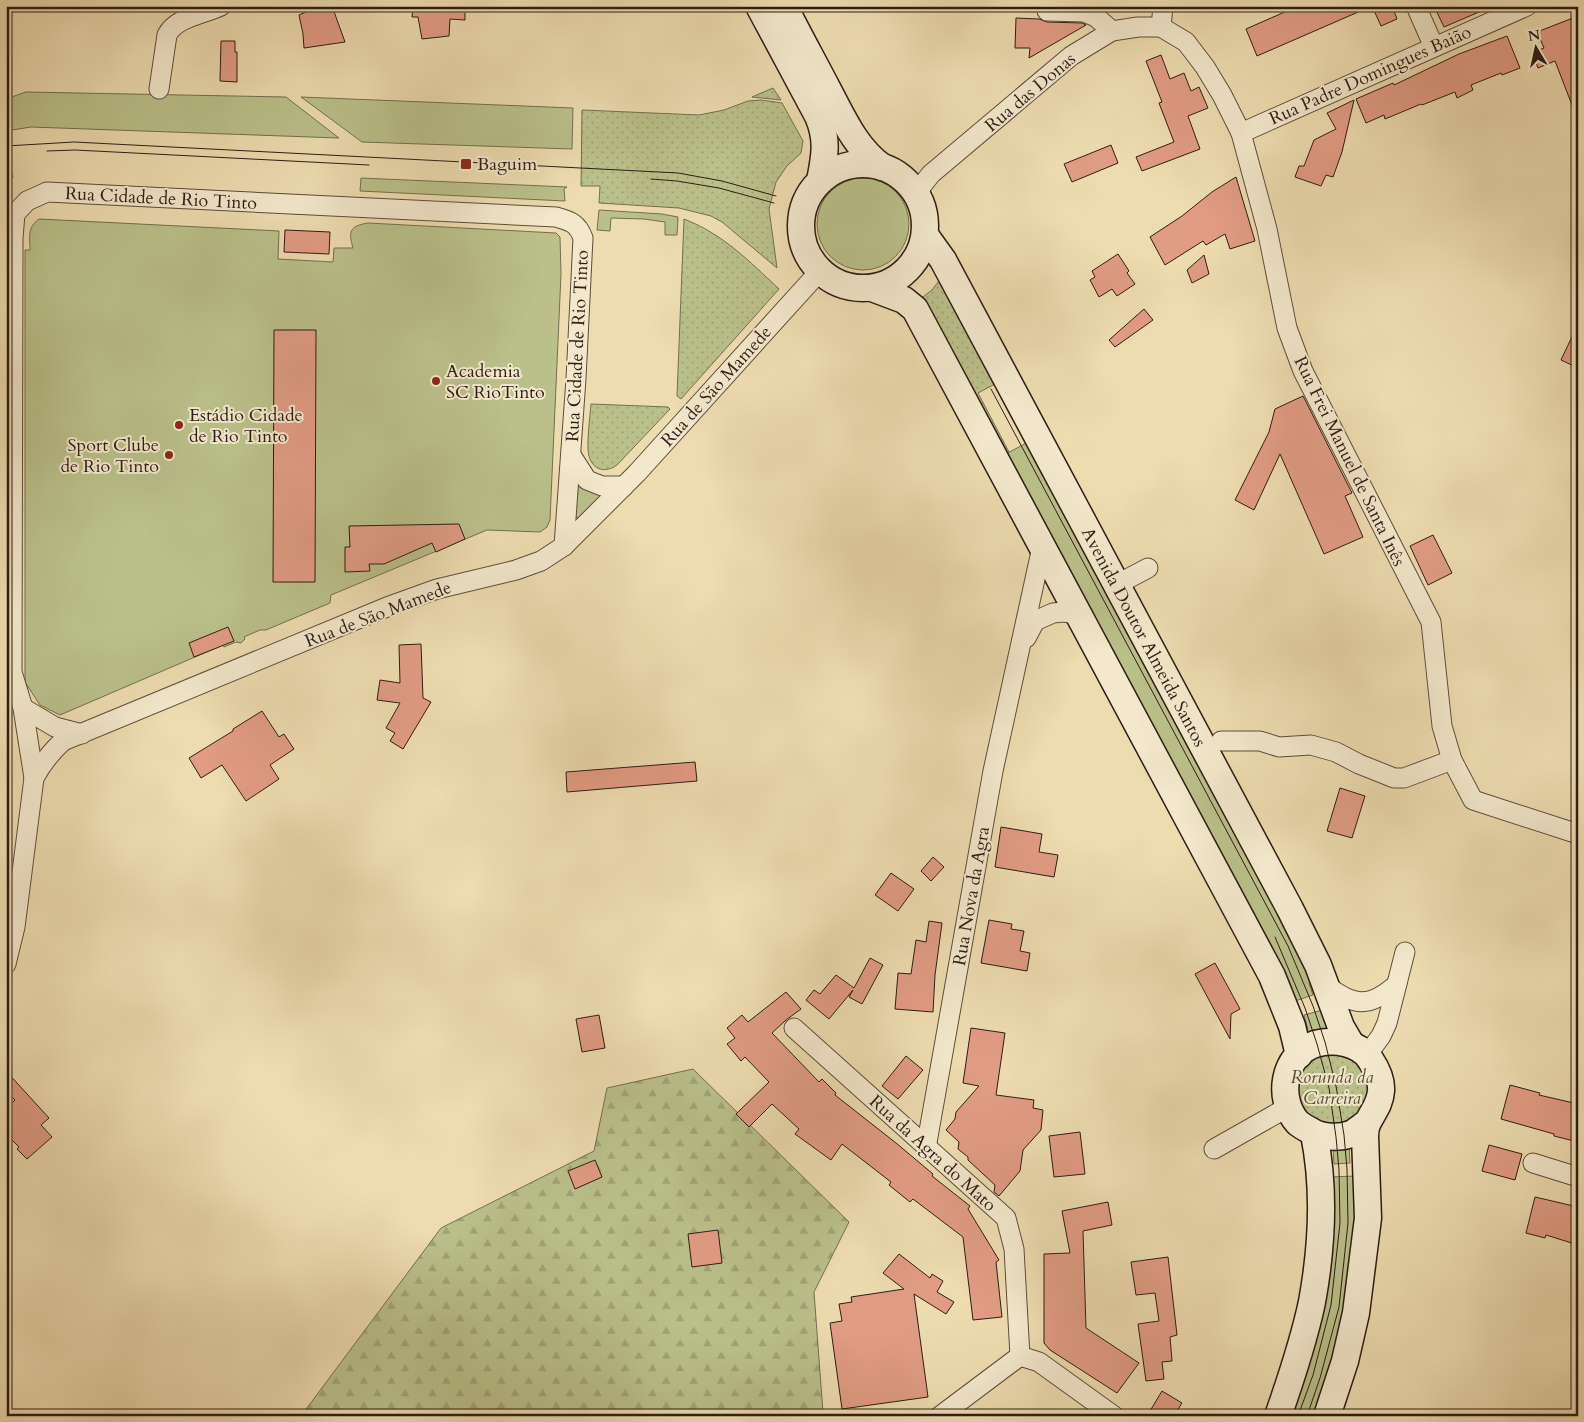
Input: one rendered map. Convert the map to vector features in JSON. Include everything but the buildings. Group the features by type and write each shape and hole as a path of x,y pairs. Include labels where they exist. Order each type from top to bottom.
{"main road":[{"path":"759,6 823,128 826,141 820,181"},
{"path":"784,6 858,145 882,167"},
{"path":"854,164 874,164 882,167 901,177 916,193 924,213 925,235 919,254 907,270 891,282 872,288 853,288 835,282 820,272 807,255 801,236 801,216 807,197 820,181 836,170 854,164"},
{"name":"Avenida Doutor Almeida Santos","path":"925,235 943,260 1290,909 1318,965 1341,1027 1359,1050"},
{"path":"872,288 904,300 915,309 1272,976 1292,1026 1298,1055"},
{"path":"1333,1041 1359,1050 1378,1071 1381,1089 1378,1108 1367,1123 1351,1134 1336,1137 1314,1134 1299,1123 1288,1107 1284,1089 1288,1070 1298,1055 1314,1044 1333,1041"},
{"path":"1327,1416 1345,1361 1356,1313 1368,1218 1364,1136 1367,1123"},
{"path":"1278,1416 1296,1363 1312,1302 1321,1217 1319,1157 1314,1134"}],"street":[{"path":"158,89 167,35 171,28 186,19 221,6"},
{"path":"1161,27 1163,6"},
{"path":"1416,6 1434,47"},
{"name":"Rua Padre Domingues Baião","path":"1240,132 1527,6"},
{"path":"1047,11 1084,12 1096,17 1112,31"},
{"name":"Rua das Donas","path":"916,193 931,174 1071,56 1112,31 1138,27 1161,27"},
{"name":"Rua Frei Manuel de Santa Inês","path":"1161,27 1186,42 1205,67 1222,95 1240,132 1267,229 1287,328 1303,371 1431,622 1442,726 1452,760 1473,800 1578,834"},
{"name":"Rua Cidade de Rio Tinto","path":"34,778 23,708 12,672 13,238 15,214 27,201 47,192 556,217 570,221 580,229 583,238 564,546"},
{"name":"Rua de São Mamede","path":"6,964 15,927 34,778 44,761 63,741 387,607 437,589 516,570 541,560 564,546 624,486 820,272"},
{"name":"Rua Cidade de Rio Tinto","path":"571,456 587,480 602,486 624,486"},
{"name":"Rua Nova da Agra","path":"926,1148 993,772 1042,548"},
{"path":"1116,585 1148,568"},
{"name":"Rua Nova da Agra","path":"1022,646 1035,622 1052,613 1063,612 1080,615"},
{"path":"23,708 55,727 82,734"},
{"path":"1221,741 1260,741 1279,747 1311,745 1336,752 1359,764 1394,778 1404,778 1452,760"},
{"path":"1359,1050 1382,1036 1405,952"},
{"path":"1326,985 1348,1000 1363,1002 1375,1000 1397,984"},
{"name":"Rua da Agra do Mato","path":"794,1028 1006,1218 1014,1249 1020,1356"},
{"path":"1214,1149 1288,1107"},
{"path":"1533,1163 1578,1177"},
{"path":"940,1416 1020,1356 1039,1362 1114,1416"}],"green space":[{"path":"773,88 781,100 752,97"},
{"path":"26,92 286,97 339,138 31,127 6,131 6,99"},
{"path":"301,97 573,108 572,149 362,142"},
{"path":"761,100 782,103 803,141 801,153 787,166 776,182 769,209 777,268 722,222 711,216 679,208 599,203 600,186 581,186 582,110 699,115 724,110 748,101"},
{"path":"9,160 13,177 6,186 6,161"},
{"path":"361,178 567,187 564,189 565,201 360,191"},
{"path":"863,178 881,182 895,192 905,206 909,224 905,242 895,256 881,266 863,270 845,266 831,256 821,242 817,224 821,206 831,192 845,182"},
{"path":"599,210 662,214 678,217 677,235 665,235 665,222 644,219 611,218 610,231 597,230"},
{"name":"Estádio Cidade de Rio Tinto","path":"39,219 279,231 278,259 333,262 334,248 353,248 352,230 357,226 368,223 556,233 560,237 561,274 550,520 547,527 540,532 487,530 331,595 330,603 266,630 260,630 244,637 245,639 241,643 236,642 224,647 223,645 60,715 40,705 25,682 25,250 30,250 31,229"},
{"path":"684,219 723,240 779,289 681,399 677,396"},
{"path":"941,278 995,384 978,393 1009,452 1004,455 919,300 932,290"},
{"path":"591,404 668,407 670,409 617,465 604,470 594,465 588,451"},
{"path":"1030,441 1262,879 1312,981 1309,983 1313,995 1292,1002 1004,455"},
{"path":"578,482 603,493 580,518 575,517"},
{"path":"1326,1009 1333,1029 1309,1034 1302,1031 1308,1029 1304,1015"},
{"name":"Rorunda da Carreira","path":"1343,1052 1363,1066 1369,1086 1368,1099 1354,1117 1332,1124 1320,1123 1310,1118 1302,1110 1296,1076 1309,1057"},
{"path":"693,1069 849,1222 814,1292 823,1413 805,1416 301,1416 441,1228 594,1151 607,1088"},
{"path":"1349,1145 1350,1163 1334,1164 1333,1147"},
{"path":"1357,1176 1353,1285 1318,1416 1286,1416 1329,1177"}],"tram line":[{"path":"6,146 74,142 678,173 722,181 776,196"},
{"path":"47,151 75,150 369,165"},
{"path":"651,179 719,188 774,203"},
{"path":"991,389 1288,946 1313,1006 1325,1042 1336,1086 1344,1135 1348,1223 1339,1307 1320,1378 1307,1416"},
{"path":"1275,937 1305,1008 1317,1044 1329,1088 1339,1170 1340,1223 1331,1305 1313,1375 1298,1416"}],"place":[{"name":"Baguim","path":"466,164"},
{"name":"Academia SC RioTinto","path":"436,381"},
{"name":"Estádio Cidade de Rio Tinto","path":"179,425"},
{"name":"Sport Clube de Rio Tinto","path":"169,455"}]}
